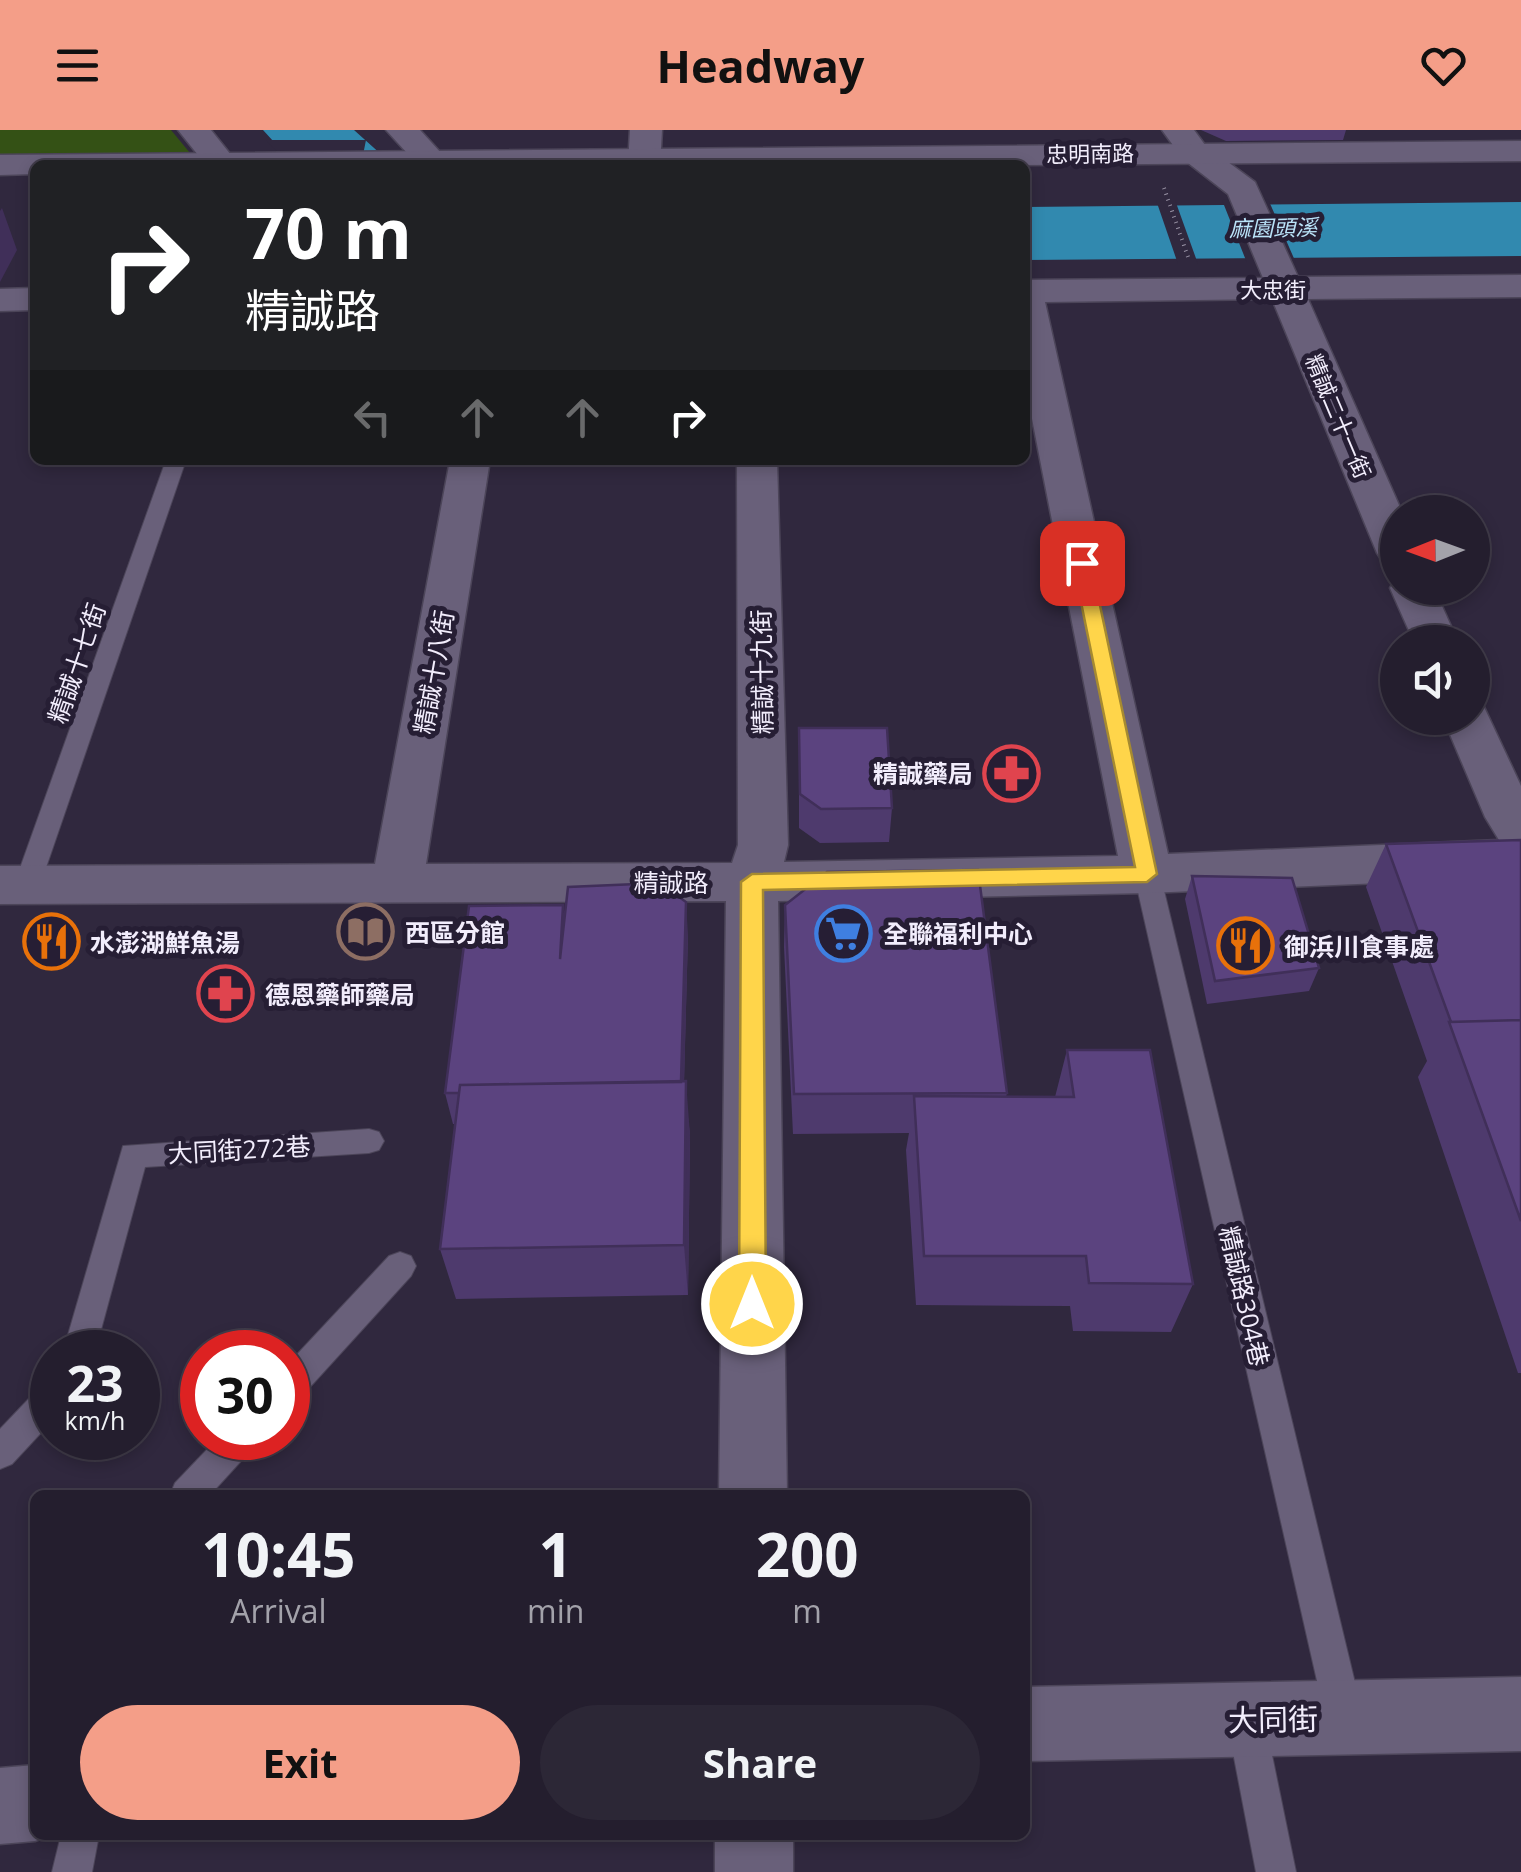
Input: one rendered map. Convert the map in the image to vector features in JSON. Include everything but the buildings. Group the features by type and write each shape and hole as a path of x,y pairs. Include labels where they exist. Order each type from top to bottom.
{"street":[{"path":"194,130 218,160"},
{"path":"1186,141 1234,182"},
{"name":"忠明南路","path":"343,160 420,155 1186,141 1521,150"},
{"name":"忠明南路","path":"0,165 30,165"},
{"name":"忠明南路","path":"1030,178 1234,182 1521,174"},
{"name":"精誠二十一街","path":"1234,182 1284,283 1380,510"},
{"path":"0,186 30,186"},
{"name":"大忠街","path":"1030,291 1284,283 1521,286"},
{"path":"0,300 30,299"},
{"path":"1030,315 1147,874"},
{"name":"精誠十八街","path":"397,884 469,465"},
{"name":"精誠十九街","path":"753,1490 752,882 763,844 758,465"},
{"path":"1474,735 1510,817 1521,832"},
{"name":"精誠路","path":"13,885 752,882 1147,874 1521,858"},
{"name":"大同街","path":"1030,1724 1521,1714"},
{"path":"0,1806 30,1803"},
{"path":"754,1840 754,1872"}],"lane":[{"name":"精誠十七街","path":"13,885 174,465"},
{"name":"精誠路304巷","path":"1147,874 1344,1717"},
{"name":"大同街272巷","path":"85,1330 133,1155 369,1141"},
{"path":"310,1363 400,1266"},
{"path":"0,1453 30,1421"},
{"path":"192,1490 220,1460"},
{"path":"1245,1719 1276,1872"},
{"path":"72,1872 79,1840"}],"path":[{"path":"1166,192 1192,270"}],"green space":[{"path":"0,130 171,130 190,153 0,154"}],"water":[{"path":"263,130 354,130 387,160 290,160"},
{"name":"麻園頭溪","path":"1521,202 1521,256 1030,260 1030,207"}],"pier":[{"path":"266,140 366,140 362,160 284,160"},
{"path":"1268,199 1296,263 1247,263 1222,200"},
{"path":"1156,200 1175,200 1198,264 1178,264"}],"place":[{"name":"精誠藥局","path":"1012,773"},
{"name":"西區分館","path":"366,932"},
{"name":"全聯福利中心","path":"844,933"},
{"name":"水澎湖鮮魚湯","path":"51,942"},
{"name":"御浜川食事處","path":"1245,946"},
{"name":"德恩藥師藥局","path":"226,994"}],"route":[{"path":"752,1304 752,882 1147,874 1082,563"}]}
